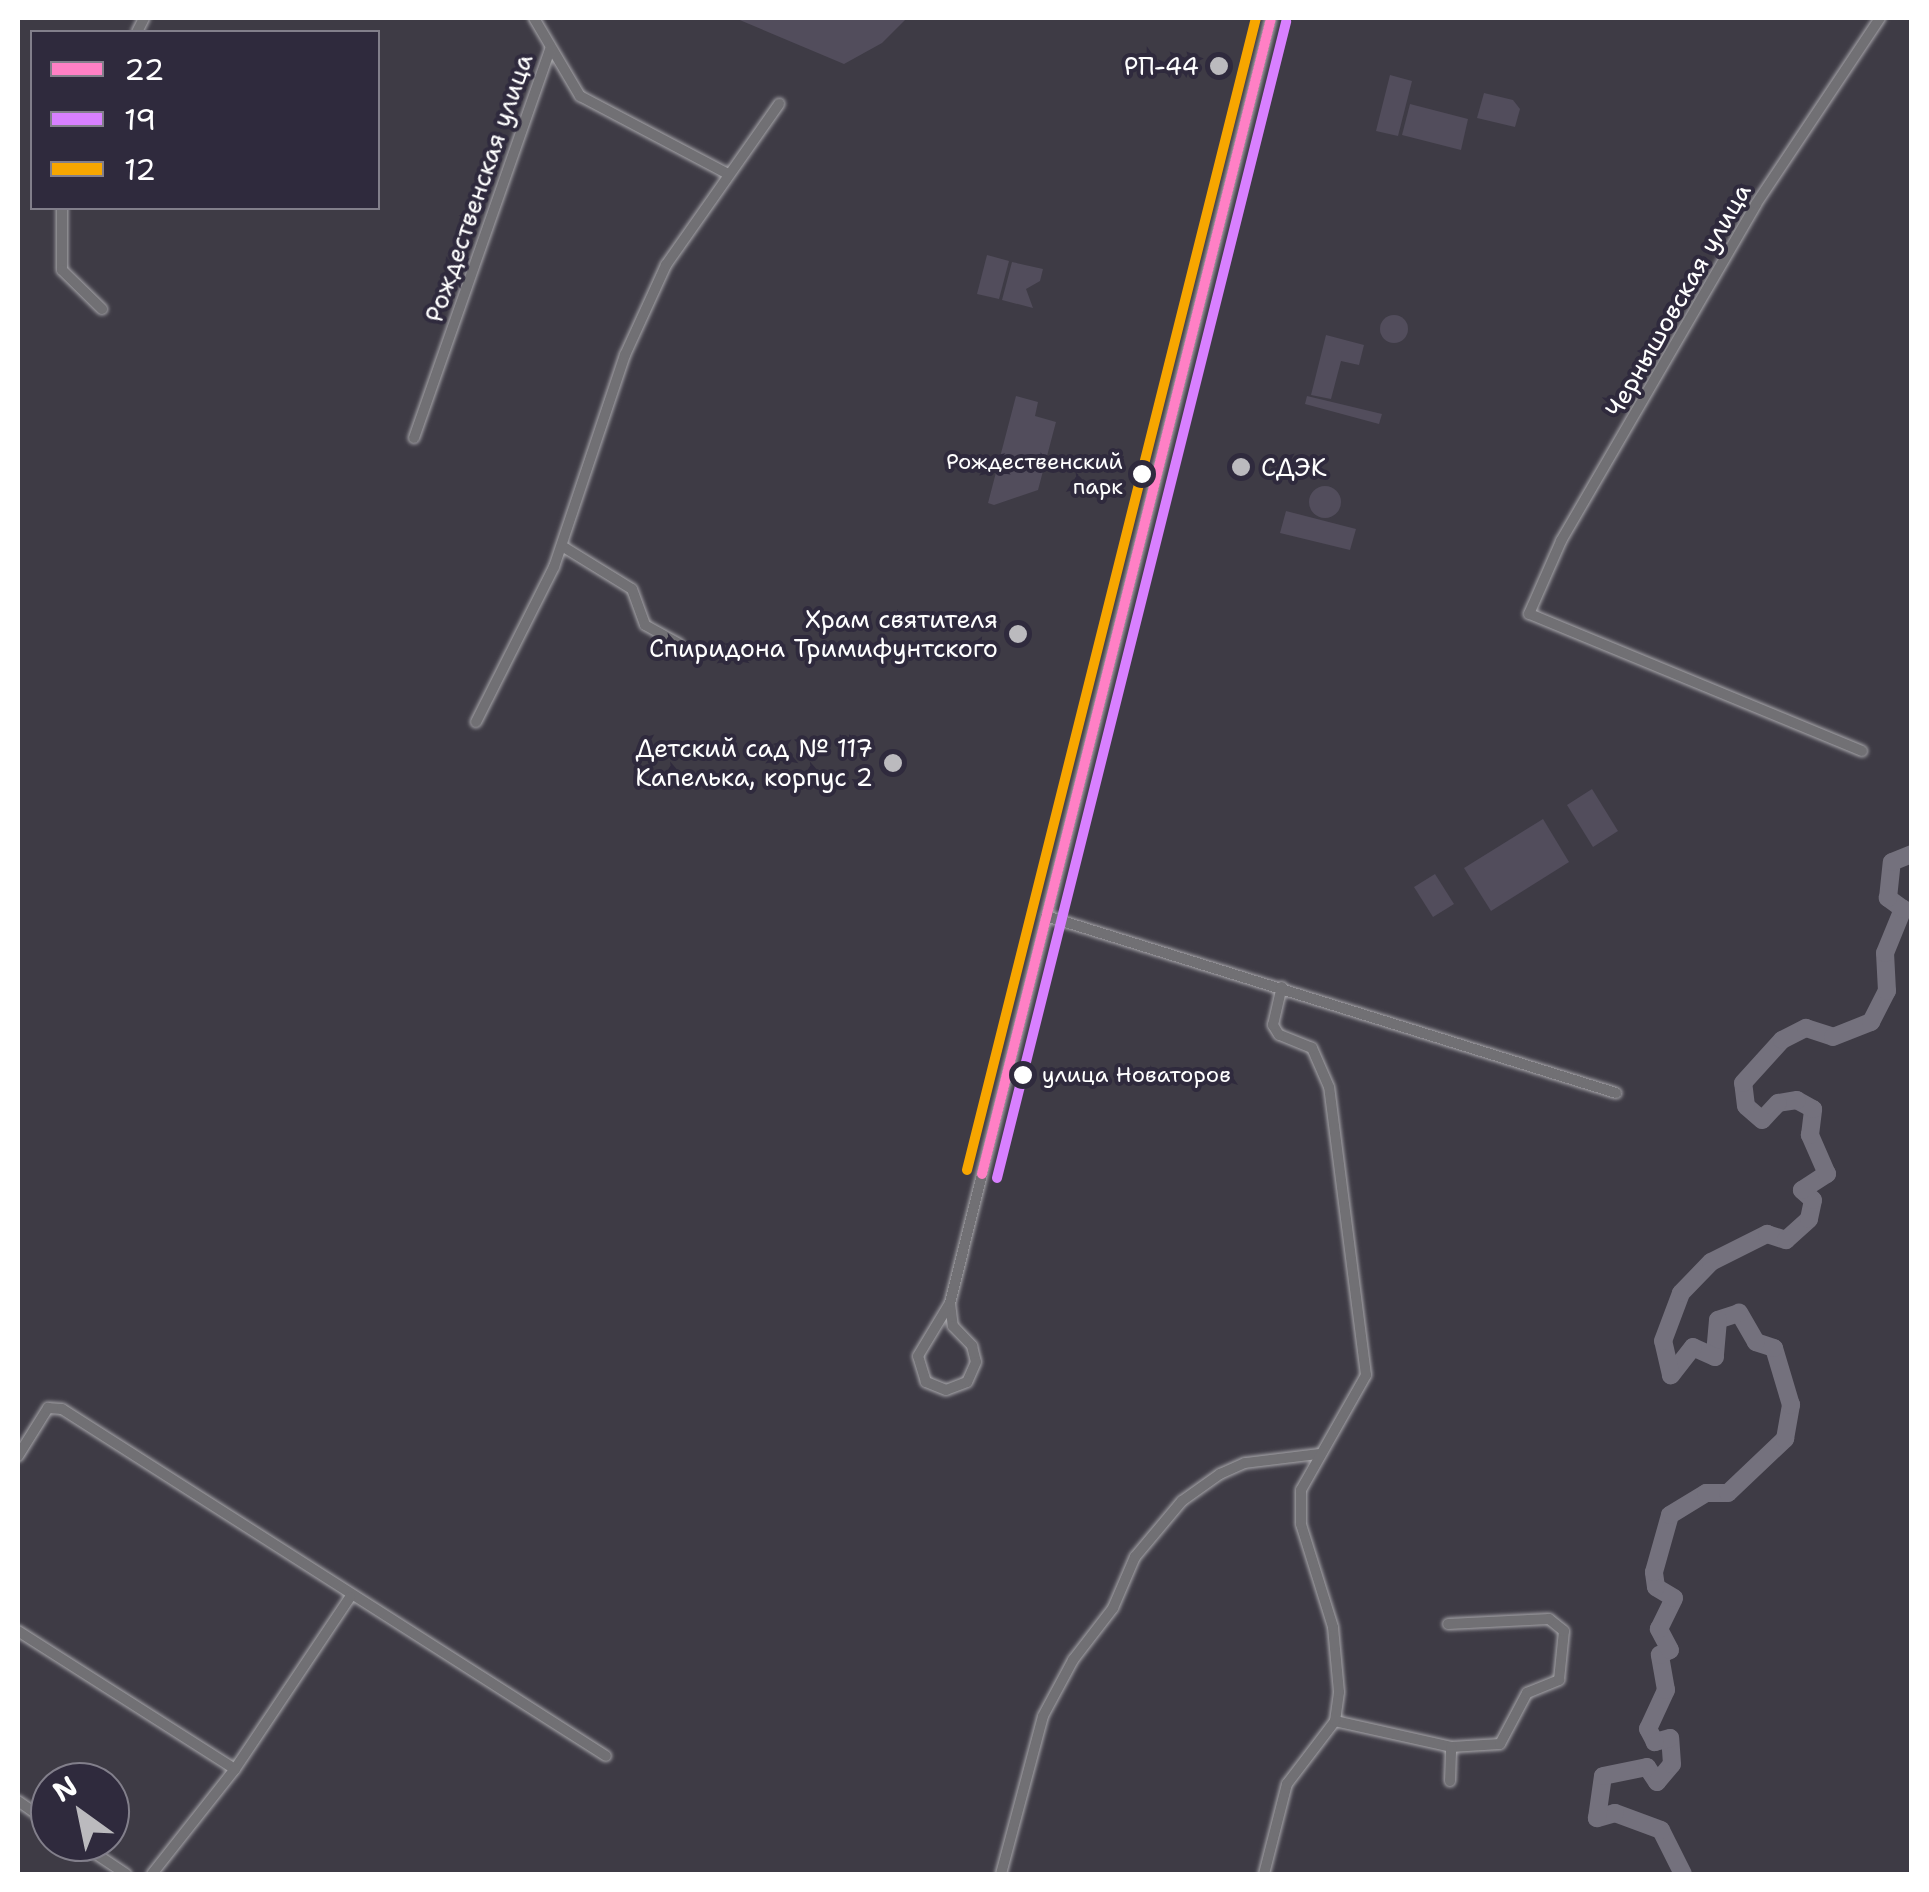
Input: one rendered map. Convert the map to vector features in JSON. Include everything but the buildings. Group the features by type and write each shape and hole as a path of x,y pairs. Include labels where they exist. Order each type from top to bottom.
{"street":[{"path":"534,18 550,49"},
{"path":"950,1303 953,1326 972,1346 976,1362 966,1382 946,1390 926,1382 917,1362 950,1303 1271,18"},
{"name":"Чернышовская улица","path":"1862,751 1529,614 1561,541 1637,406 1756,204 1880,18"},
{"name":"Рождественская улица","path":"550,49 580,96 726,174"},
{"name":"Рождественская улица","path":"414,438 550,49"},
{"path":"476,722 562,546 625,355 674,251 779,104"},
{"path":"62,210 62,270 102,309"},
{"path":"562,546 637,594 645,625 679,644"},
{"path":"1046,916 1616,1093"},
{"path":"1264,1874 1287,1784 1335,1721 1333,1627 1301,1524 1301,1490 1318,1454 1362,1390 1366,1359 1329,1087 1312,1048 1279,1035 1274,1026 1282,987"},
{"path":"18,1456 48,1408 62,1410 350,1597 606,1756"},
{"path":"1002,1874 1043,1716 1073,1660 1113,1608 1135,1557 1182,1501 1220,1474 1245,1463 1318,1454"},
{"path":"152,1874 234,1770 350,1597"},
{"path":"1335,1721 1451,1747 1500,1744 1527,1693 1559,1680 1564,1631 1549,1618 1448,1624"},
{"path":"18,1631 234,1770"},
{"path":"1450,1781 1451,1747"},
{"path":"112,1870 126,1874"}],"shaded area":[{"path":"735,18 907,18 882,43 844,64"},
{"path":"1390,75 1412,81 1398,136 1376,131"},
{"path":"1484,93 1513,100 1520,109 1515,127 1477,118"},
{"path":"1410,104 1468,119 1461,150 1402,135"},
{"path":"987,255 1009,261 999,299 977,294"},
{"path":"1012,262 1043,269 1040,281 1026,289 1033,308 1002,300"},
{"path":"1394,315 1404,319 1408,329 1404,339 1394,343 1384,339 1380,329 1384,319"},
{"path":"1326,335 1364,345 1359,365 1341,361 1331,399 1311,395"},
{"path":"1016,396 1038,402 1035,416 1056,422 1038,490 994,505 988,503"},
{"path":"1307,396 1382,414 1379,424 1305,404"},
{"path":"1325,486 1336,491 1341,502 1336,513 1325,518 1314,513 1309,502 1314,491"},
{"path":"1286,511 1356,529 1350,550 1280,533"},
{"path":"1592,789 1618,831 1593,847 1567,805"},
{"path":"1543,819 1569,862 1491,911 1464,868"},
{"path":"1435,874 1454,904 1433,917 1414,887"}],"waterway":[{"path":"1683,1874 1661,1830 1615,1813 1597,1818 1603,1776 1647,1767 1657,1782 1672,1764 1670,1738 1655,1742 1648,1729 1666,1690 1660,1655 1670,1650 1659,1629 1674,1598 1656,1587 1654,1572 1670,1515 1706,1493 1728,1493 1785,1439 1791,1405 1774,1348 1756,1342 1739,1313 1718,1320 1715,1357 1693,1347 1671,1375 1663,1341 1681,1293 1711,1262 1767,1234 1786,1240 1809,1219 1813,1200 1802,1190 1827,1174 1810,1135 1813,1109 1797,1100 1778,1103 1762,1120 1746,1106 1743,1083 1782,1040 1806,1028 1833,1037 1871,1022 1887,991 1885,953 1903,909 1888,898 1892,862 1912,854"}],"transit line":[{"name":"12","path":"967,1170 1256,18"},
{"name":"22","path":"982,1174 1271,18"},
{"name":"19","path":"997,1178 1286,22"}],"place":[{"name":"РП-44","path":"1219,66"},
{"name":"СДЭК","path":"1241,467"},
{"name":"Рождественский парк","path":"1142,474"},
{"name":"Храм святителя Спиридона Тримифунтского","path":"1018,634"},
{"name":"Детский сад № 117 Капелька, корпус 2","path":"893,763"},
{"name":"улица Новаторов","path":"1023,1075"}]}
